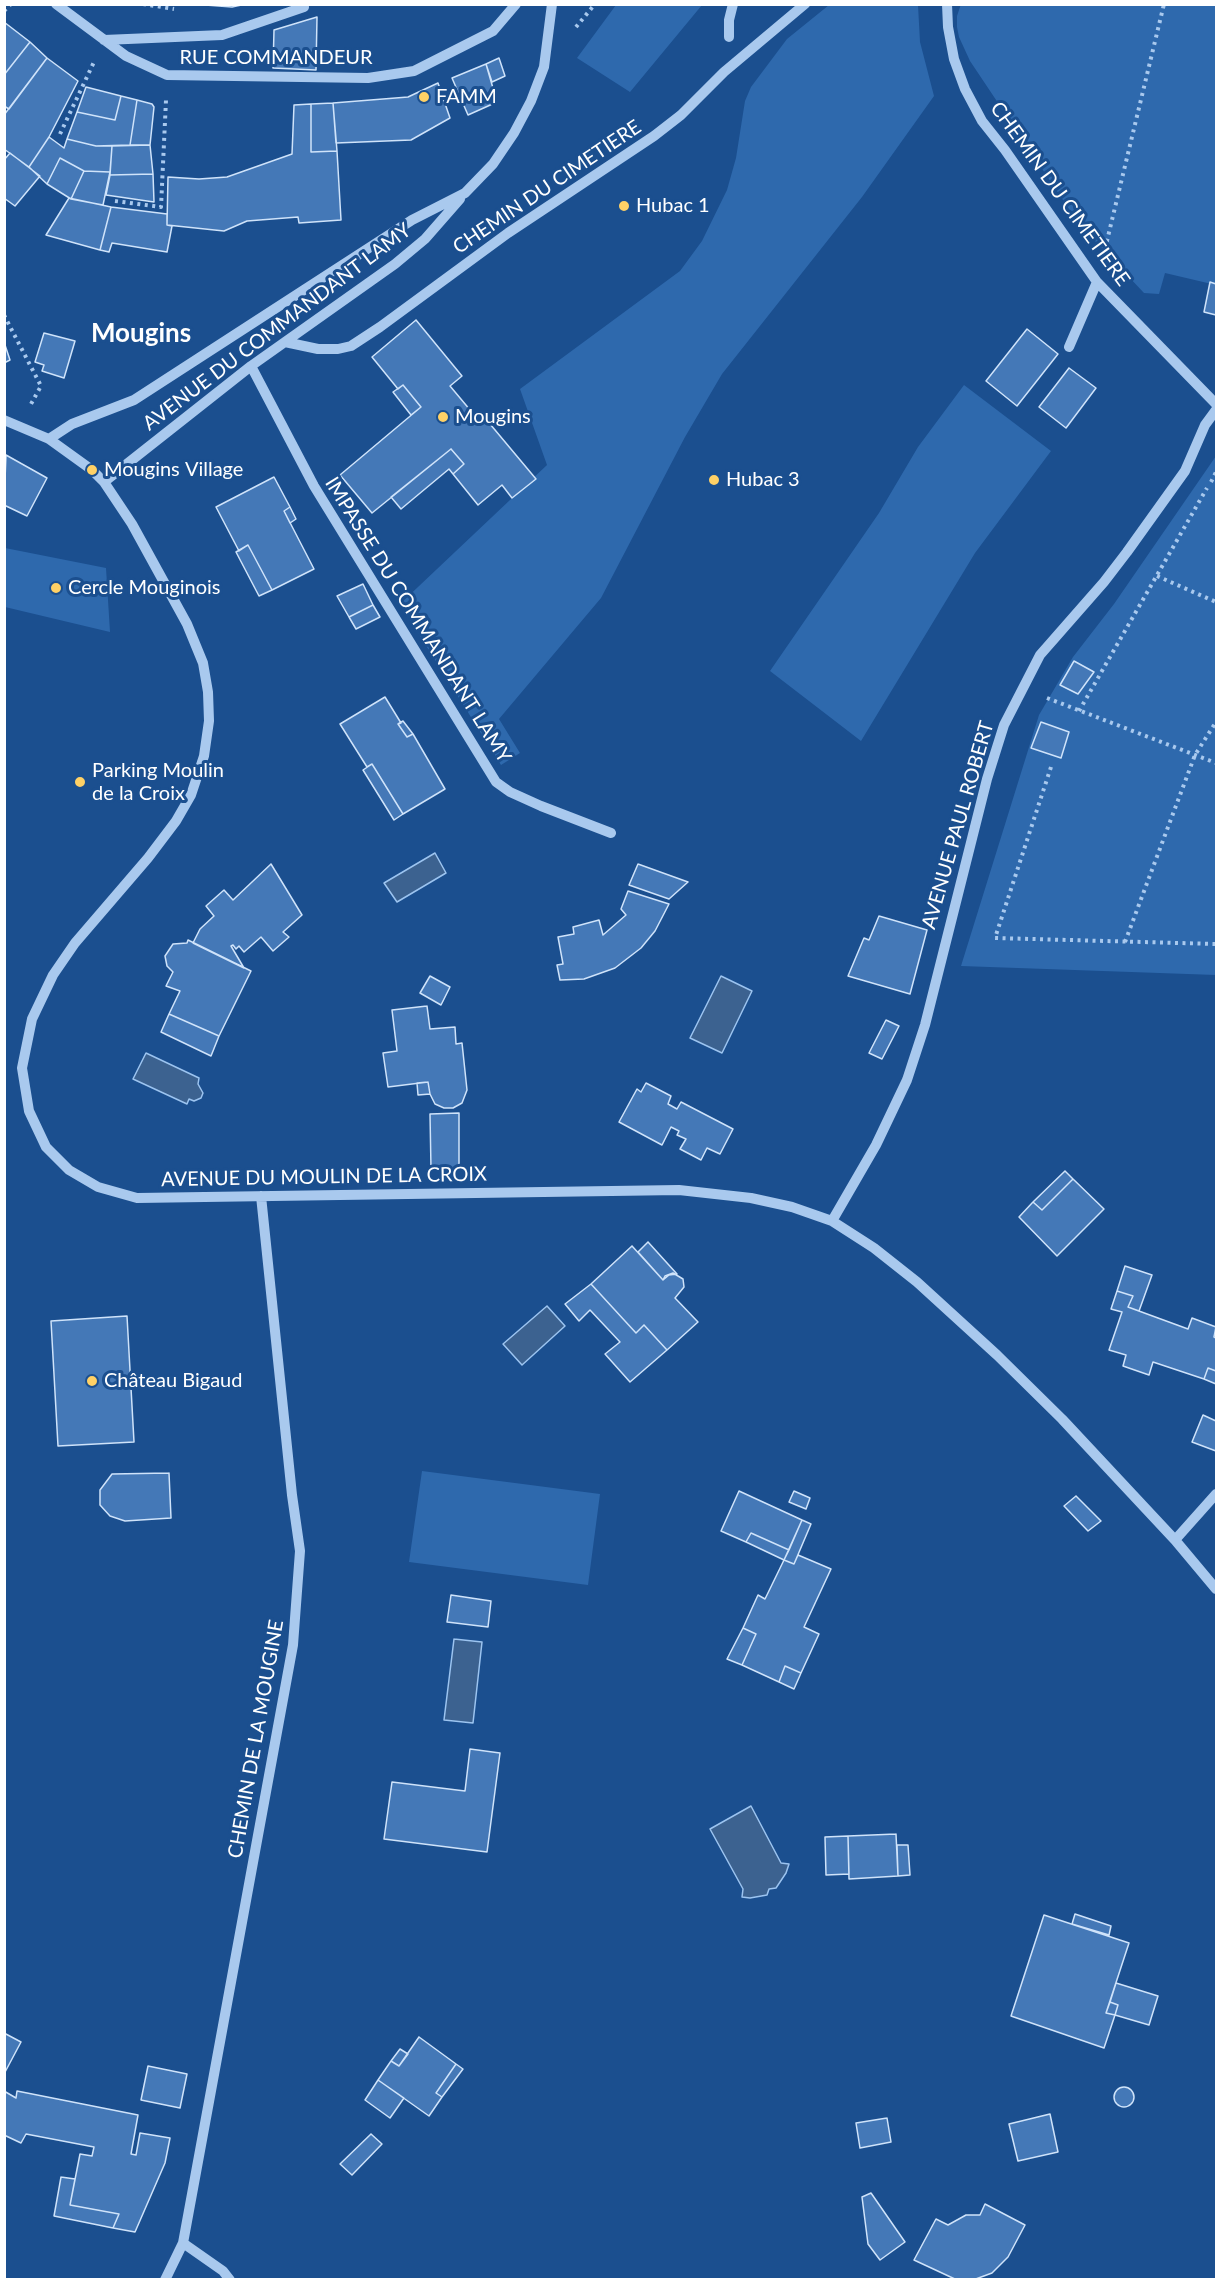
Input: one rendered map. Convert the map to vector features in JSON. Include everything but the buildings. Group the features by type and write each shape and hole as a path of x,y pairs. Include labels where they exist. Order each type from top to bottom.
{"street":[{"name":"RUE COMMANDEUR","path":"56,4 126,56 166,75 368,78 414,71 493,31 516,4"},
{"path":"729,37 729,20 733,4"},
{"name":"CHEMIN DU CIMETIERE","path":"285,342 318,349 338,349 351,346 508,233 654,136 681,115 724,72 805,4"},
{"name":"CHEMIN DU CIMETIERE","path":"947,4 948,27 954,59 965,89 982,121 1005,150 1097,282 1216,404"},
{"name":"AVENUE DU COMMANDANT LAMY","path":"104,482 251,366 395,264 424,239 493,164 514,133 531,101 544,67 552,6"},
{"path":"104,40 222,35 304,7"},
{"path":"49,439 72,423 134,400 412,220 465,193"},
{"path":"1069,347 1097,282"},
{"name":"IMPASSE DU COMMANDANT LAMY","path":"251,366 314,486 496,782 510,792 541,806 610,833"},
{"name":"AVENUE PAUL ROBERT","path":"832,1221 876,1145 907,1080 925,1025 987,779 1004,725 1020,689 1040,656 1104,582 1185,471 1205,425 1216,410"},
{"name":"AVENUE DU MOULIN DE LA CROIX","path":"4,420 49,439 92,470 104,482 132,524 187,624 203,663 208,693 209,721 204,756 191,795 148,858 75,943 53,975 32,1019 22,1068 29,1111 46,1147 69,1170 98,1187 137,1198 680,1190 751,1198 792,1207 832,1221 874,1248 917,1282 996,1355 1062,1419 1175,1540 1216,1589"},
{"name":"CHEMIN DE LA MOUGINE","path":"165,2280 183,2243 293,1645 300,1551 292,1495 261,1196"},
{"path":"1175,1540 1216,1494"},
{"path":"183,2243 223,2271 230,2280"}],"path":[{"path":"4,12 11,4"},
{"path":"1097,282 1164,4"},
{"path":"60,134 104,40"},
{"path":"115,201 161,207 166,75"},
{"path":"4,315 41,386 19,425"},
{"path":"1079,711 1216,472"},
{"path":"1157,576 1216,602"},
{"path":"1020,689 1216,763"},
{"path":"1125,942 1195,755 1216,722"},
{"path":"1052,767 995,938 1216,944"}],"shaded area":[{"path":"961,4 1216,5 1216,285 1165,273 1159,294 1144,293 1079,224 970,61 957,27 957,16"},
{"path":"616,5 702,5 630,92 577,58"},
{"path":"829,5 918,5 920,42 934,96 862,197 722,374 685,437 601,598 499,719 520,753 501,765 400,604 547,465 520,389 680,271 702,241 727,190 736,158 745,101 751,87 787,39"},
{"path":"964,385 1051,451 975,553 861,741 770,671 879,513 918,447"},
{"path":"1216,456 1216,975 961,966 1039,715 1073,657 1114,604"},
{"name":"Cercle Mouginois","path":"5,548 106,568 110,632 5,607"},
{"path":"435,853 446,873 397,902 384,883"},
{"path":"721,976 752,991 722,1053 690,1038"},
{"path":"146,1053 199,1078 198,1084 203,1093 201,1098 194,1101 189,1099 187,1104 133,1079"},
{"path":"547,1306 565,1326 522,1365 503,1344"},
{"path":"422,1471 600,1494 588,1585 409,1562"},
{"path":"454,1639 482,1642 473,1723 444,1720"},
{"path":"751,1806 781,1863 789,1864 776,1888 769,1889 767,1895 750,1898 742,1897 743,1889 710,1829"}],"place":[{"name":"FAMM","path":"424,97"},
{"name":"Hubac 1","path":"624,206"},
{"name":"Mougins","path":"443,417"},
{"name":"Mougins Village","path":"92,470"},
{"name":"Hubac 3","path":"714,480"},
{"name":"Cercle Mouginois","path":"56,588"},
{"name":"Parking Moulin de la Croix","path":"80,782"},
{"name":"Château Bigaud","path":"92,1381"}],"district":[{"name":"Mougins","path":"141,334"}]}
